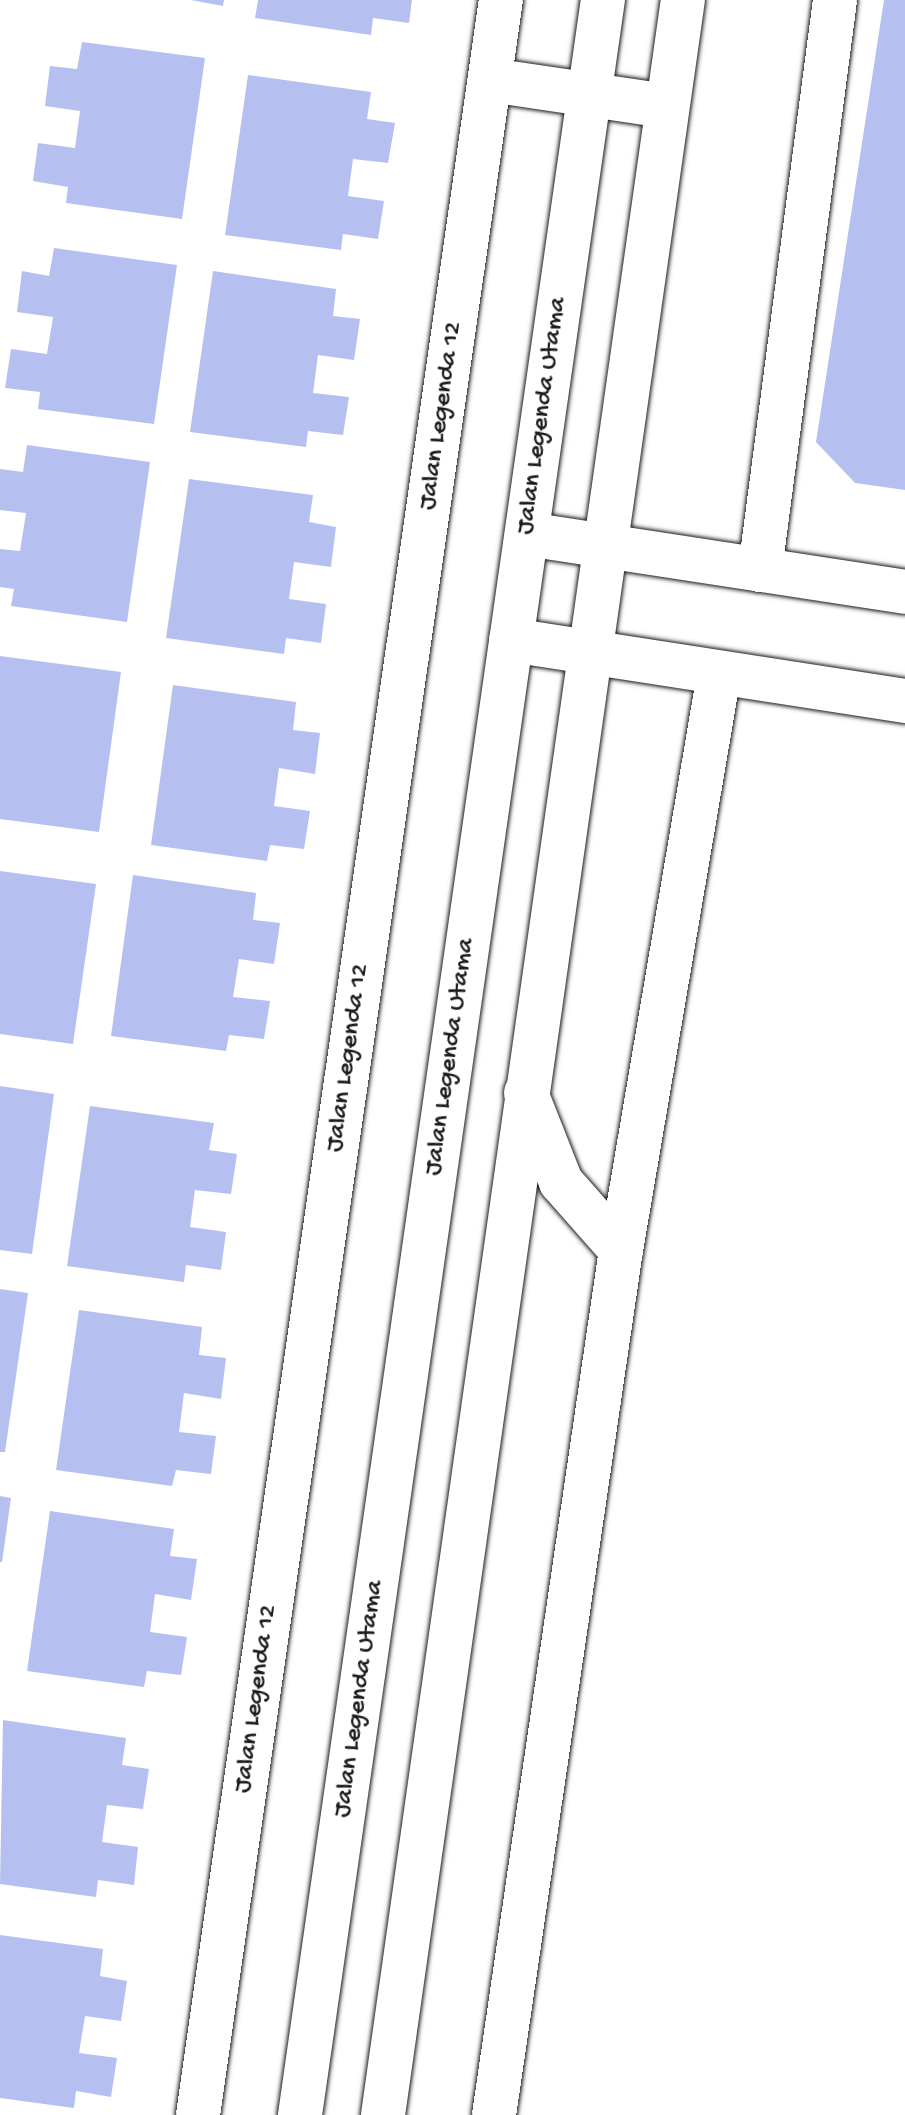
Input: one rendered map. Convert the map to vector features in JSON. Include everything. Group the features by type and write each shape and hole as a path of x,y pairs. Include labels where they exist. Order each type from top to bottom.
{"street":[{"name":"Jalan Legenda 12","path":"198,2115 501,0"},
{"name":"Jalan Legenda Utama","path":"300,2115 603,0"},
{"path":"383,2115 683,0"},
{"path":"760,570 835,0"},
{"path":"490,80 667,106"},
{"path":"527,534 905,592"},
{"path":"511,640 905,701"},
{"path":"494,2115 621,1250 719,674"},
{"path":"526,1093 561,1182 621,1250"}],"building":[{"path":"191,0 224,0 223,6"},
{"path":"258,0 412,0 409,23 373,18 371,35 255,18"},
{"path":"884,0 905,0 905,490 855,483 816,442"},
{"path":"82,42 205,58 182,219 66,203 68,187 33,181 38,143 75,148 80,111 45,106 50,66 77,69"},
{"path":"248,75 371,92 367,119 395,123 388,163 353,159 348,196 384,201 378,239 343,234 341,250 225,235"},
{"path":"54,248 177,265 154,424 38,409 40,392 5,388 11,349 47,354 53,317 17,312 22,271 49,276"},
{"path":"213,271 336,289 333,316 360,319 354,360 318,355 313,393 349,397 343,435 308,431 306,447 190,432"},
{"path":"27,445 150,462 127,622 11,606 14,589 0,587 0,549 20,551 26,513 0,510 0,469 23,472"},
{"path":"189,479 313,495 309,522 336,527 331,567 294,562 289,599 326,604 321,643 286,638 284,654 166,638"},
{"path":"0,656 121,672 99,832 0,819"},
{"path":"173,685 296,702 293,730 320,733 315,774 279,768 274,806 310,811 304,849 270,845 267,861 151,845"},
{"path":"0,871 96,884 73,1044 0,1034"},
{"path":"133,875 256,893 253,920 280,923 274,964 239,959 233,997 270,1001 264,1039 229,1035 226,1051 111,1036"},
{"path":"0,1086 54,1094 32,1254 0,1250"},
{"path":"90,1106 214,1123 209,1150 237,1154 231,1194 195,1190 190,1227 226,1232 221,1270 186,1265 184,1282 67,1266"},
{"path":"0,1289 28,1293 5,1452 0,1452"},
{"path":"79,1310 202,1327 199,1355 226,1358 221,1399 184,1393 179,1432 216,1436 211,1474 176,1470 172,1486 56,1470"},
{"path":"0,1496 11,1498 2,1562 0,1562"},
{"path":"50,1511 174,1529 170,1556 197,1559 191,1600 155,1594 150,1632 187,1637 181,1675 147,1671 144,1687 27,1671"},
{"path":"3,1720 126,1738 122,1765 149,1769 143,1809 107,1805 102,1842 138,1847 134,1885 98,1880 96,1897 0,1884"},
{"path":"0,1935 103,1949 100,1976 127,1981 121,2021 85,2016 79,2053 117,2058 111,2097 76,2091 74,2108 0,2098"}]}
